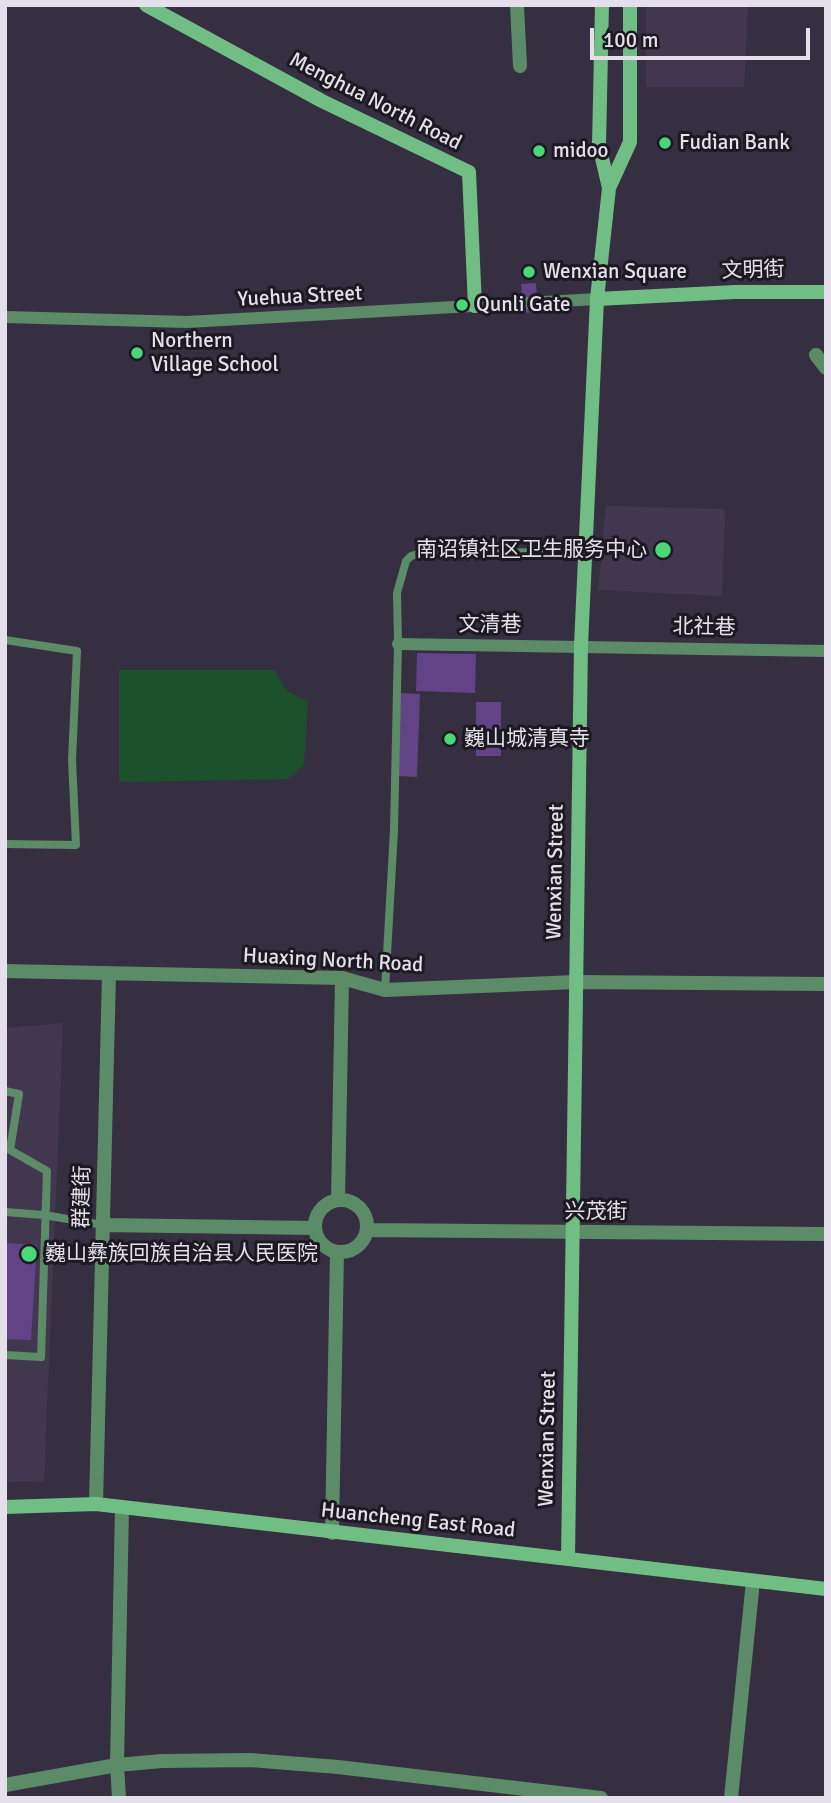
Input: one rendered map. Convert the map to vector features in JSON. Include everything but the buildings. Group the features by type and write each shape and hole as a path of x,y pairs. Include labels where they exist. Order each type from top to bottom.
{"main road":[{"name":"Menghua North Road","path":"146,5 322,101 469,173 475,306"},
{"name":"Wenxian Street","path":"602,5 599,145 609,188"},
{"name":"Wenxian Street","path":"568,1558 581,645 597,299 609,188 630,142 630,5"},
{"name":"文明街","path":"597,299 735,292 826,292"},
{"name":"Huancheng East Road","path":"5,1507 96,1504 826,1589"}],"street":[{"path":"517,5 520,66"},
{"name":"Yuehua Street","path":"5,317 187,322 597,299"},
{"path":"816,355 826,368"},
{"name":"文清巷","path":"398,644 581,645"},
{"name":"北社巷","path":"581,645 826,650"},
{"name":"Huaxing North Road","path":"5,971 342,978 385,990 576,982 826,984"},
{"name":"群建街","path":"96,1504 109,974"},
{"path":"338,1200 342,978"},
{"path":"338,1200 353,1203 360,1208 367,1222 367,1230 359,1244 345,1252 337,1252 324,1246 315,1228 318,1212 330,1202 338,1200"},
{"path":"103,1225 315,1228"},
{"name":"兴茂街","path":"367,1230 826,1234"},
{"path":"332,1532 337,1252"},
{"path":"119,1798 117,1765 122,1507"},
{"path":"731,1798 753,1581"},
{"path":"5,1785 117,1765 206,1759 272,1761 554,1795 601,1798"}],"lane":[{"path":"385,990 394,830 397,593 406,561 411,556 422,553 586,552"},
{"path":"5,640 77,651 72,760 76,845 5,844"},
{"path":"5,1091 19,1094 10,1150 47,1171 41,1357 5,1355"},
{"path":"5,1212 44,1215 103,1225"}],"shaded area":[{"path":"646,5 748,5 744,87 646,87"},
{"name":"南诏镇社区卫生服务中心","path":"606,506 725,509 722,596 598,590"},
{"name":"巍山彝族回族自治县人民医院","path":"63,1023 44,1481 5,1482 5,1028"}],"green space":[{"path":"119,670 275,670 286,690 308,702 304,765 288,779 119,782"}],"place":[{"name":"Fudian Bank","path":"665,143"},
{"name":"midoo","path":"539,151"},
{"name":"Wenxian Square","path":"529,272"},
{"name":"Qunli Gate","path":"462,305"},
{"name":"Northern Village School","path":"137,353"},
{"name":"南诏镇社区卫生服务中心","path":"663,550"},
{"name":"巍山城清真寺","path":"450,739"},
{"name":"巍山彝族回族自治县人民医院","path":"29,1254"}]}
